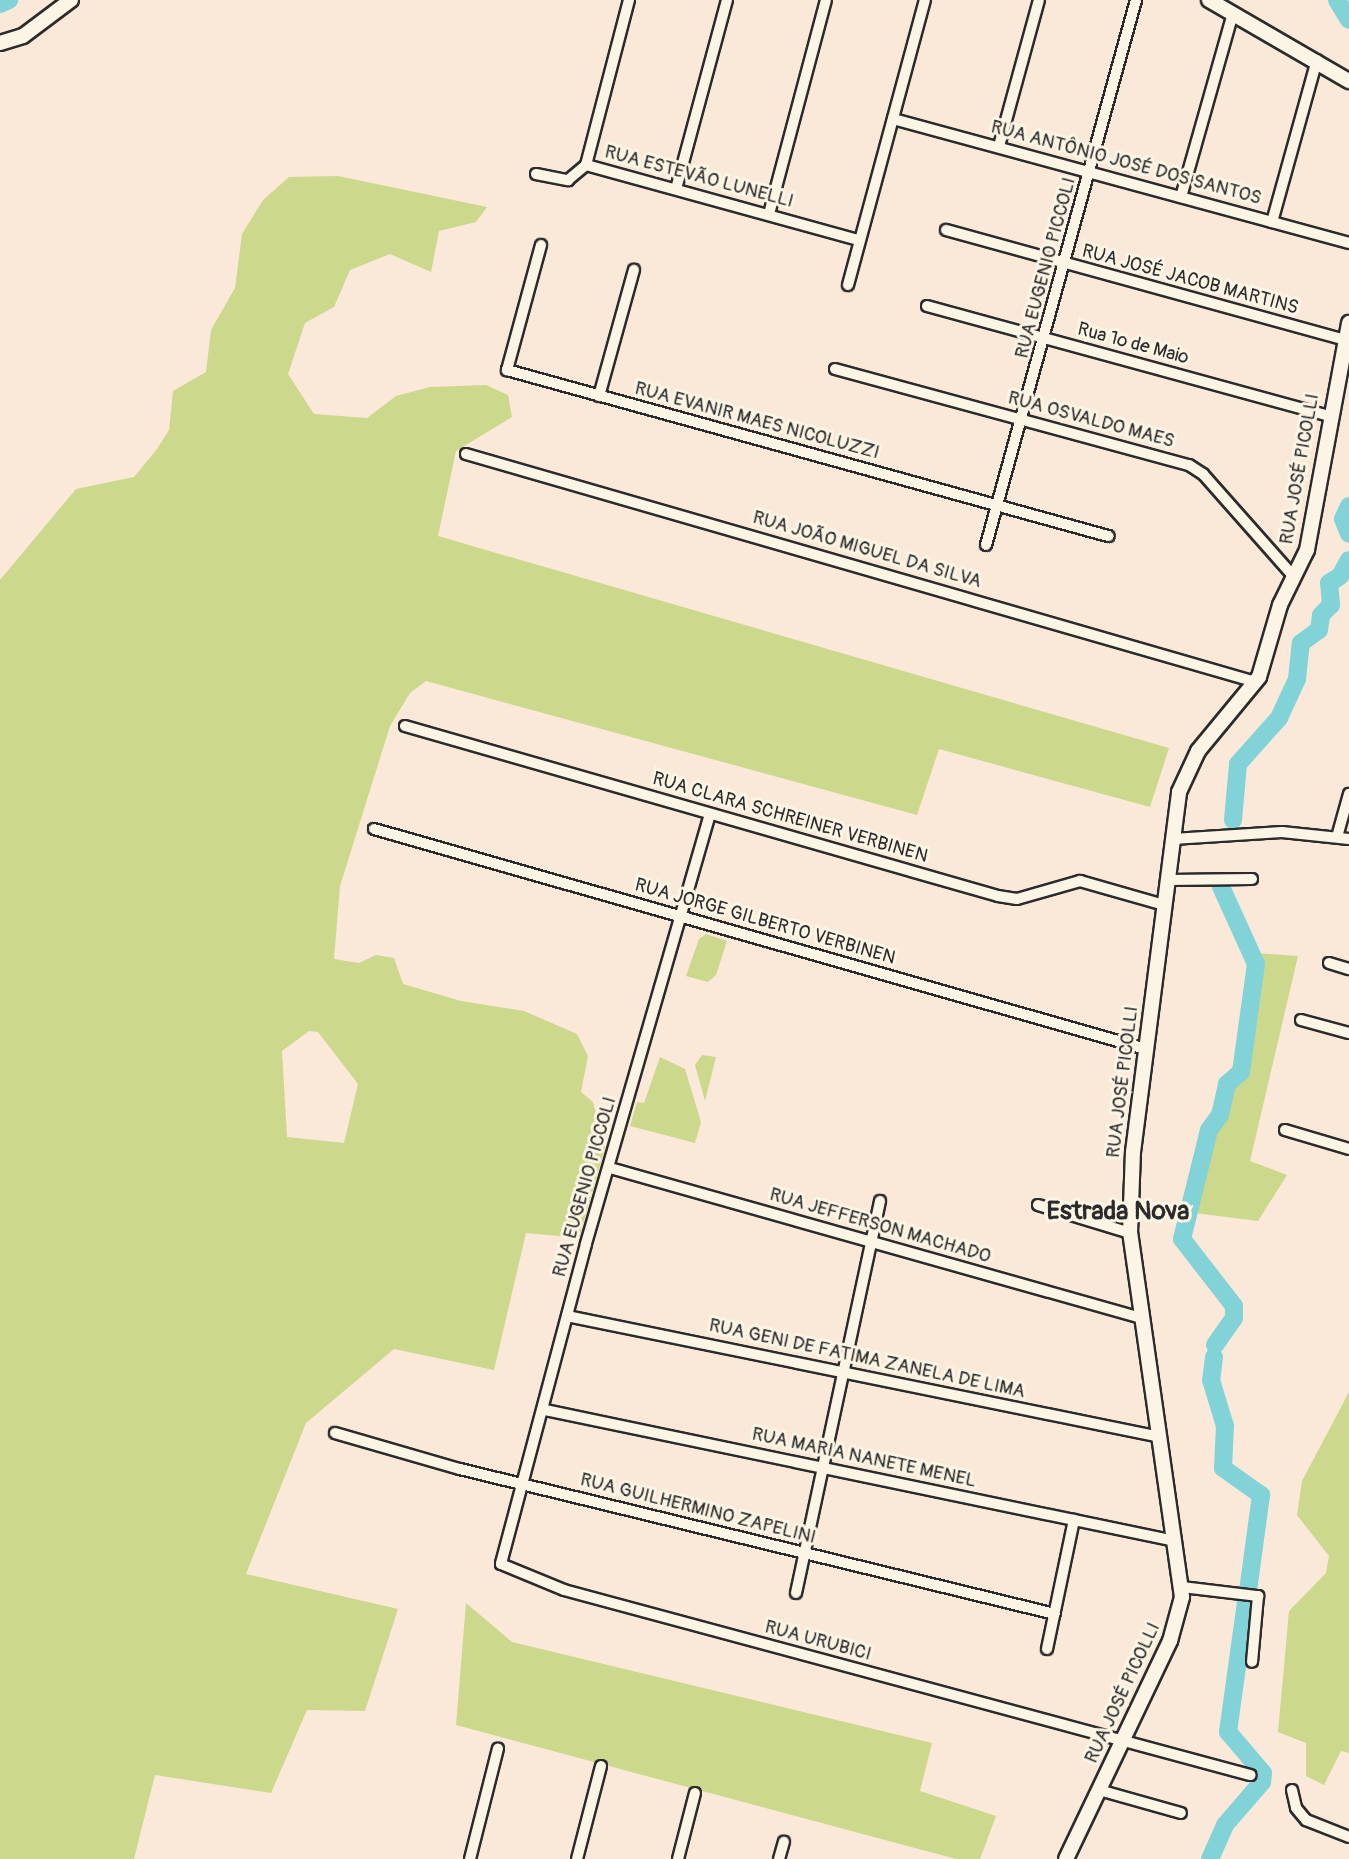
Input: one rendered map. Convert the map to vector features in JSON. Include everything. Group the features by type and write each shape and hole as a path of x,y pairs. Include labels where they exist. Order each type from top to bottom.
{"street":[{"path":"0,43 23,36 71,0"},
{"path":"586,165 629,0"},
{"path":"676,189 727,0"},
{"path":"769,214 826,0"},
{"path":"848,285 925,0"},
{"path":"999,146 1039,0"},
{"name":"RUA EUGENIO PICCOLI","path":"986,545 1023,420 1136,0"},
{"path":"1209,0 1317,60 1349,81"},
{"path":"1181,197 1233,13"},
{"path":"1272,222 1317,60"},
{"name":"RUA ANTÔNIO JOSÉ DOS SANTOS","path":"893,118 1349,243"},
{"name":"RUA ESTEVÃO LUNELLI","path":"536,174 568,180 586,165 858,240"},
{"name":"RUA JOSÉ JACOB MARTINS","path":"946,230 1344,340"},
{"name":"RUA EVANIR MAES NICOLUZZI","path":"541,245 507,370 1108,536"},
{"path":"599,396 634,270"},
{"name":"Rua 1º de Maio","path":"927,306 1330,416"},
{"name":"RUA JOSÉ PICOLLI","path":"1066,1859 1170,1641 1182,1587 1130,1233 1131,1174 1180,792 1191,761 1256,682 1311,531 1349,323"},
{"name":"RUA OSVALDO MAES","path":"835,369 1197,469 1294,577"},
{"name":"RUA JOÃO MIGUEL DA SILVA","path":"467,454 1256,682"},
{"name":"RUA CLARA SCHREINER VERBINEN","path":"405,726 998,896 1017,899 1080,881 1164,905"},
{"path":"1173,839 1282,832 1343,838 1349,794"},
{"name":"RUA EUGENIO PICCOLI","path":"505,1569 501,1552 526,1483 566,1316 710,814"},
{"name":"RUA JORGE GILBERTO VERBINEN","path":"374,830 1146,1049"},
{"path":"1168,880 1252,879"},
{"path":"1329,963 1349,968"},
{"path":"1301,1020 1349,1033"},
{"path":"1323,1033 1349,1041"},
{"path":"1349,1142 1285,1127 1349,1149"},
{"name":"RUA JEFFERSON MACHADO","path":"610,1168 1141,1318"},
{"path":"796,1593 841,1372 880,1201"},
{"path":"1038,1205 1130,1233"},
{"name":"RUA GENI DE FATIMA ZANELA DE LIMA","path":"566,1316 1160,1437"},
{"name":"RUA MARIA NANETE MENEL","path":"545,1410 1175,1541"},
{"name":"RUA GUILHERMINO ZAPELINI","path":"335,1433 1055,1614"},
{"path":"1047,1648 1074,1520"},
{"name":"RUA URUBICI","path":"505,1569 564,1590 1250,1775"},
{"path":"1182,1587 1258,1596 1252,1662"},
{"path":"470,1859 498,1748"},
{"path":"577,1859 601,1766"},
{"path":"1099,1790 1181,1813"},
{"path":"1292,1790 1296,1808 1306,1820 1349,1837"},
{"path":"678,1859 695,1793"},
{"path":"779,1859 784,1842"}],"green space":[{"path":"338,176 487,207 476,222 439,231 431,272 390,254 350,270 334,307 305,323 288,374 314,414 367,418 396,396 430,387 486,385 508,395 512,417 456,451 438,536 1169,748 1150,807 939,749 917,815 426,681 410,693 390,726 340,886 334,959 359,963 376,955 394,958 403,984 461,1001 524,1011 577,1034 588,1056 581,1092 593,1102 605,1148 579,1238 526,1233 494,1370 394,1349 306,1423 246,1574 398,1609 365,1711 307,1710 271,1793 155,1775 134,1859 0,1859 0,580 76,489 134,477 157,449 169,430 173,391 206,372 211,330 235,288 242,234 263,200 289,177","holes":["309,1031 318,1032 358,1084 344,1143 287,1137 282,1051"]},
{"path":"706,934 727,941 716,975 708,982 686,976 699,939"},
{"path":"1255,953 1298,956 1250,1161 1287,1175 1258,1221 1187,1212 1227,1084 1241,1072"},
{"path":"702,1055 716,1057 705,1101 695,1065"},
{"path":"660,1057 685,1069 701,1122 695,1143 630,1126 637,1102 644,1103"},
{"path":"1349,1392 1349,1753 1341,1751 1324,1785 1306,1776 1306,1743 1278,1732 1289,1611 1326,1573 1329,1556 1297,1515 1302,1481"},
{"path":"466,1603 512,1642 932,1743 920,1791 996,1816 980,1859 956,1859 456,1725"}],"waterway":[{"path":"0,4 9,0"},
{"path":"1337,0 1349,20"},
{"path":"1349,506 1343,519 1349,534"},
{"path":"1233,820 1238,764 1279,718 1297,679 1301,643 1319,630 1321,615 1331,605 1329,583 1340,576 1349,560"},
{"path":"1215,1345 1234,1318 1234,1306 1182,1239 1209,1130 1220,1115 1227,1084 1241,1072 1256,964 1221,887"},
{"path":"1214,1357 1211,1380 1225,1426 1223,1468 1261,1495 1248,1591"},
{"path":"1210,1859 1225,1825 1262,1782 1263,1773 1228,1732 1246,1603"}],"district":[{"name":"Estrada Nova","path":"1118,1212"}]}
